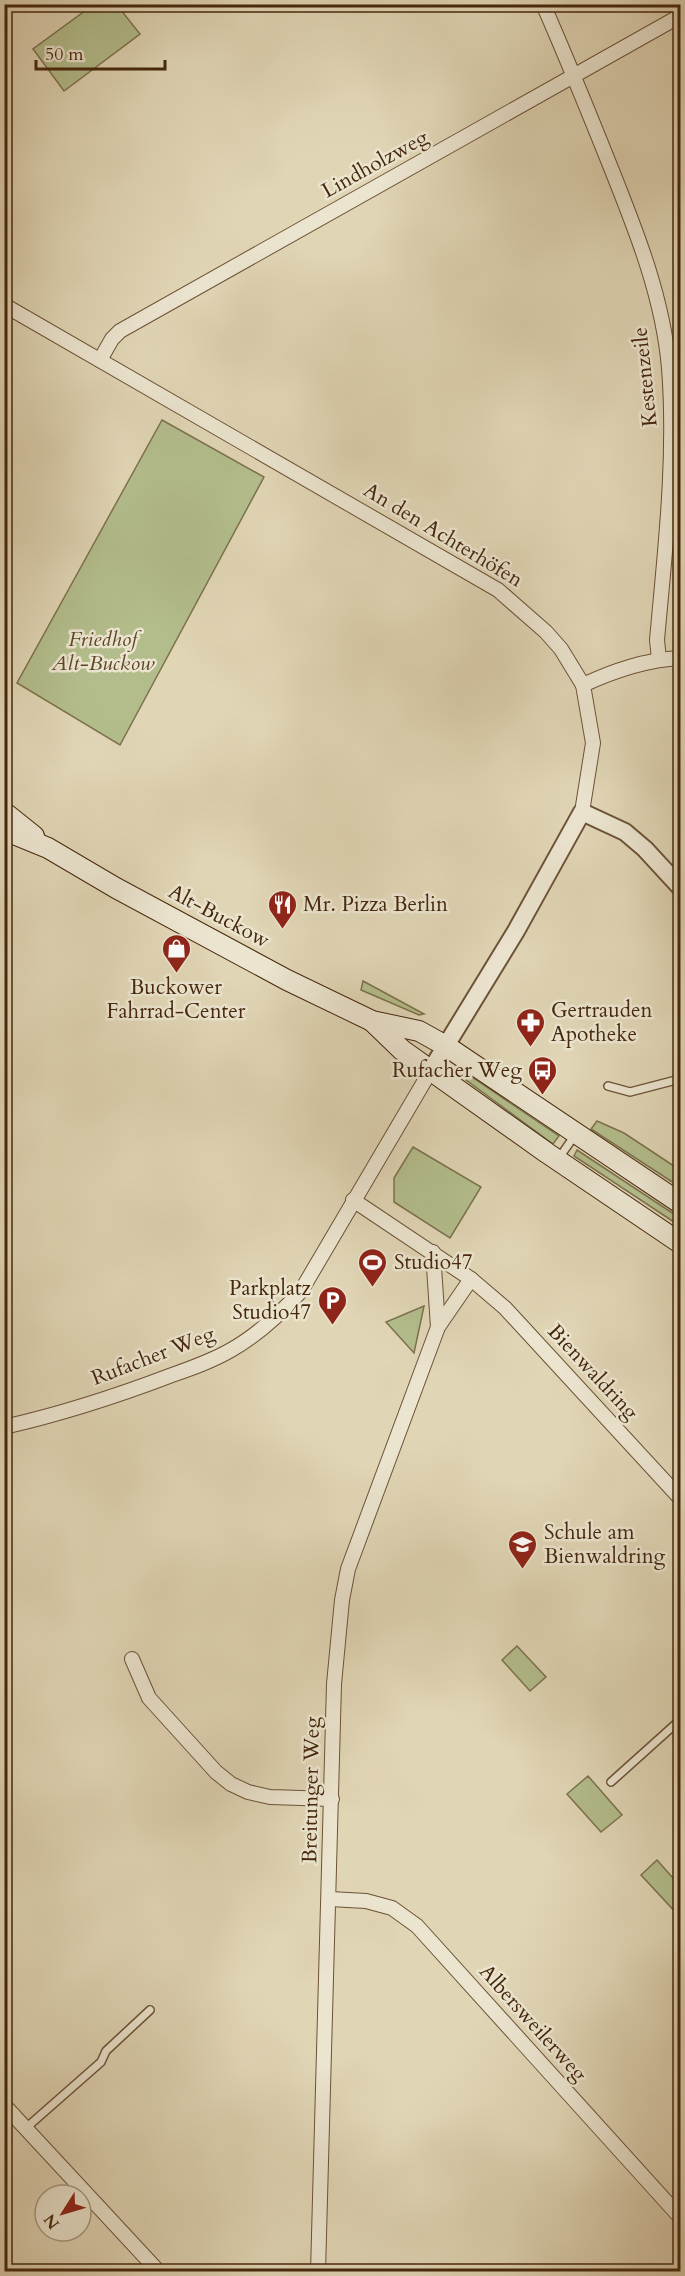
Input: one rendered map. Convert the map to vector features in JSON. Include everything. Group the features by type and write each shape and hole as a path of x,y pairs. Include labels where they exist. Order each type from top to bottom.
{"main road":[{"name":"Alt-Buckow","path":"4,812 48,848"},
{"name":"Alt-Buckow","path":"4,830 48,848 227,948 372,1021"},
{"path":"372,1021 418,1031 446,1046 681,1203"},
{"path":"372,1021 402,1050 681,1243"}],"street":[{"name":"Kestenzeile","path":"543,4 631,217 654,284 668,366 672,423 670,487 657,640 658,659"},
{"name":"Lindholzweg","path":"100,360 112,339 120,331 681,16"},
{"name":"An den Achterhöfen","path":"4,305 498,590 546,632 561,649 583,686 593,743 582,812 516,931 446,1046"},
{"path":"583,686 615,670 658,659 681,658"},
{"path":"582,812 625,832 645,849 681,887"},
{"name":"Rufacher Weg","path":"4,1426 49,1416 138,1389 231,1350 277,1317 301,1291 446,1046"},
{"path":"353,1200 471,1279"},
{"name":"Breitunger Weg","path":"432,1252 438,1327"},
{"name":"Breitunger Weg","path":"318,2271 330,1899 334,1684 339,1623 348,1569 438,1327 471,1279"},
{"name":"Bienwaldring","path":"471,1279 505,1308 681,1498"},
{"path":"132,1659 149,1698 216,1772 231,1784 248,1792 270,1797 332,1799"},
{"name":"Albersweilerweg","path":"330,1899 366,1901 392,1908 417,1926 681,2217"},
{"path":"4,2105 159,2271"}],"lane":[{"path":"608,1086 630,1092 681,1079"},
{"path":"558,1160 576,1133"},
{"path":"611,1782 681,1720"},
{"path":"26,2128 101,2062 106,2051 150,2010"}],"green space":[{"path":"93,5 117,5 140,34 64,91 33,49"},
{"name":"Friedhof Alt-Buckow","path":"162,420 264,477 120,745 17,683"},
{"path":"363,981 424,1014 419,1015 361,990"},
{"path":"469,1075 559,1136 553,1144 466,1080"},
{"path":"597,1121 624,1133 680,1170 680,1187 591,1129"},
{"path":"413,1147 481,1187 450,1238 394,1202 394,1178"},
{"path":"577,1150 680,1218 680,1226 574,1156"},
{"path":"424,1306 414,1353 386,1322"},
{"path":"517,1646 546,1677 530,1691 502,1660"},
{"path":"588,1776 622,1815 601,1832 567,1794"},
{"path":"657,1860 680,1886 680,1917 641,1875"}],"place":[{"name":"Mr. Pizza Berlin","path":"282,930"},
{"name":"Buckower Fahrrad-Center","path":"176,974"},
{"name":"Gertrauden Apotheke","path":"530,1048"},
{"name":"Rufacher Weg","path":"543,1096"},
{"name":"Studio47","path":"373,1288"},
{"name":"Parkplatz Studio47","path":"332,1326"},
{"name":"Schule am Bienwaldring","path":"523,1570"}]}
